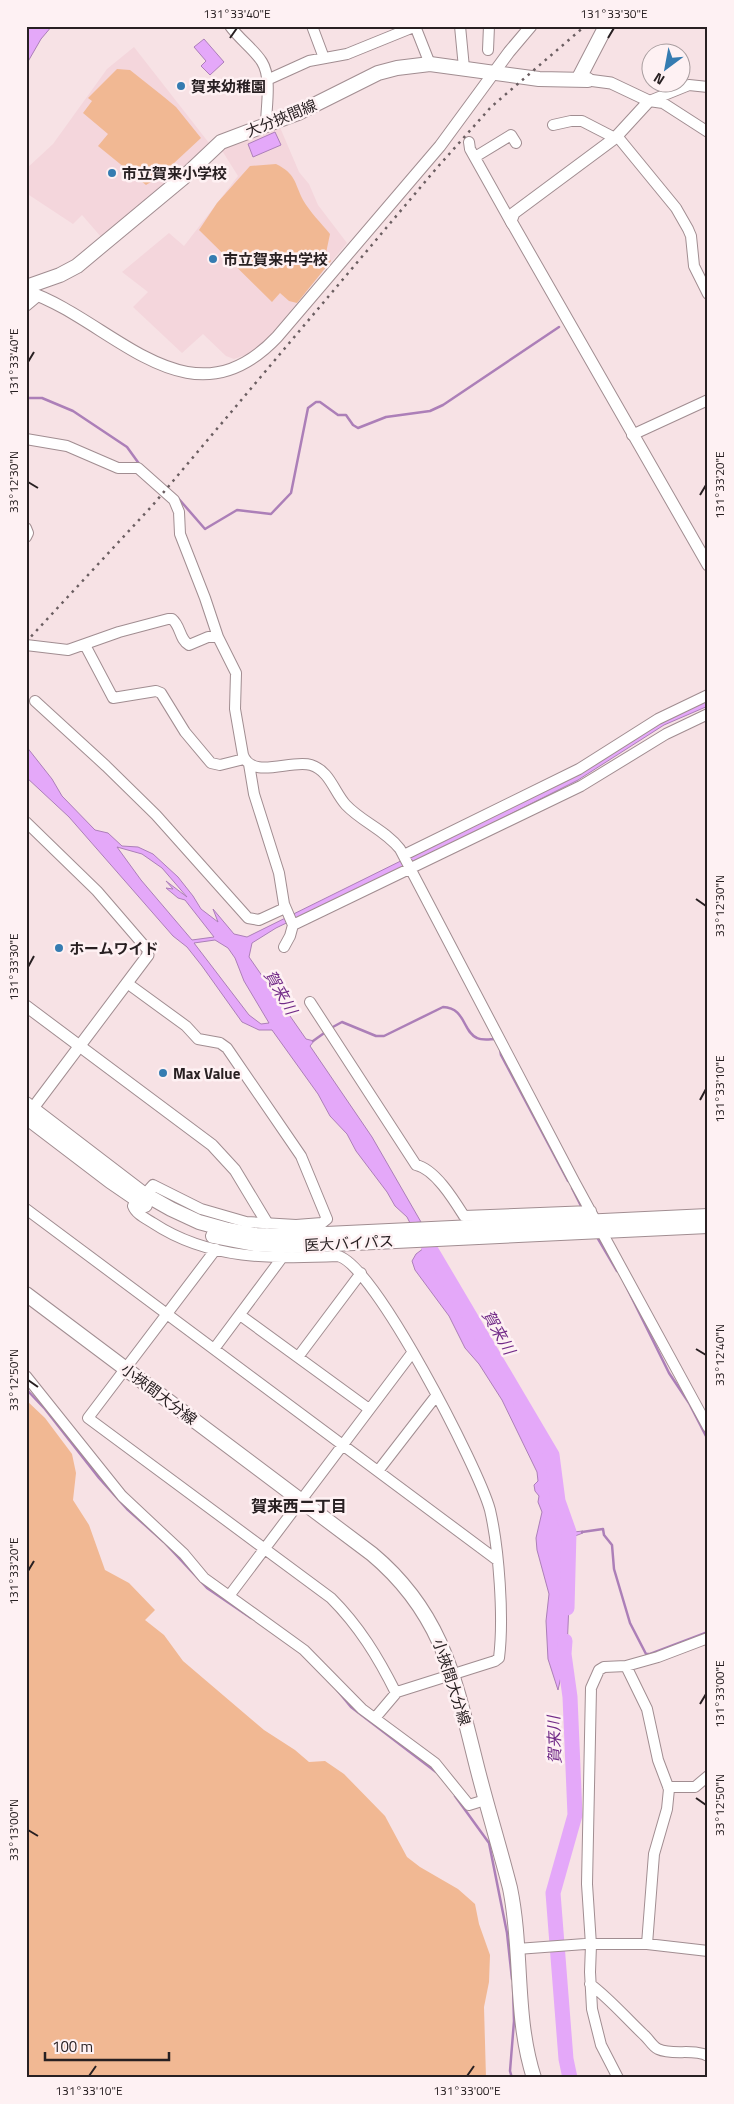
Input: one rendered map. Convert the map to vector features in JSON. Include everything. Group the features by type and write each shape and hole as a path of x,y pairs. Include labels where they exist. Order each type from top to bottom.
{"main road":[{"path":"583,80 606,26"},
{"name":"大分挾間線","path":"26,287 60,275 77,266 184,177 217,145 227,139 298,113 378,73 397,68 430,64 539,79 583,80"},
{"name":"医大バイパス","path":"28,1113 145,1198 166,1217 192,1229 221,1238 270,1246 708,1216"},
{"path":"145,1198 184,1216 207,1224 228,1230 268,1236 593,1225"},
{"name":"医大バイパス","path":"593,1225 708,1226"},
{"name":"小挾間大分線","path":"26,1294 372,1554 404,1584 433,1626 445,1652 452,1675 510,1888 522,1948 522,2024 534,2078"}],"street":[{"path":"230,26 261,60 267,80 266,125"},
{"path":"312,26 324,58"},
{"path":"267,80 309,62 347,54 415,26 430,64"},
{"path":"460,26 464,68"},
{"path":"488,50 489,26"},
{"path":"26,291 164,367 186,372 206,373 225,370 246,362 263,350 277,336 440,146 494,72 531,26"},
{"path":"583,80 611,84 649,101 663,103 708,132"},
{"path":"512,224 511,219 514,213 616,137 649,101 689,85 708,87"},
{"path":"553,125 570,121 582,121 616,137 676,208 691,236 694,266 708,294"},
{"path":"475,157 511,135 516,144"},
{"path":"469,142 470,149 512,224 708,565"},
{"path":"26,306 38,296"},
{"path":"632,435 708,400"},
{"path":"26,439 67,446 118,468 138,468 174,500 179,512 181,539 205,598 218,637 228,653 236,672 235,709 246,761 278,873 285,908 293,925 284,947"},
{"path":"26,528 28,533 26,537"},
{"path":"26,645 60,650 85,645 119,632 168,619 176,622 183,641 189,645 208,637 218,637"},
{"path":"85,645 112,698 156,691 161,693 184,732 211,763 220,765 246,761 258,768 296,764 308,764 316,767 327,777 345,804 390,838 404,856 593,1225 708,1427"},
{"path":"404,856 579,769 658,719 708,694"},
{"path":"35,701 156,815 248,918 262,919 285,908"},
{"path":"293,925 411,870 581,786 666,734 708,714"},
{"path":"26,822 97,891 147,949 148,955 28,1113"},
{"path":"127,983 186,1026 198,1039 220,1043 226,1048 300,1156 326,1219 325,1222 316,1224 246,1222 201,1209 153,1185 145,1198 133,1206 135,1211 160,1228 179,1237 246,1256 281,1258 338,1256 346,1259 361,1273 373,1289 412,1352 467,1452 490,1511 497,1560 500,1608 499,1658 496,1661 396,1693 375,1718"},
{"path":"310,1002 416,1165 424,1166 435,1177 464,1216 593,1225"},
{"path":"26,1006 212,1145 235,1170 268,1224"},
{"path":"26,1209 497,1560"},
{"path":"216,1249 88,1418 331,1598 349,1615 373,1649 396,1693"},
{"path":"214,1349 281,1258"},
{"path":"298,1357 361,1273"},
{"path":"240,1315 370,1409"},
{"path":"229,1596 412,1352"},
{"path":"26,1376 122,1496 184,1554 204,1578 275,1627 304,1650 332,1676 355,1702 435,1763 469,1805 485,1800"},
{"path":"378,1471 436,1396"},
{"path":"618,2078 597,2034 590,1984 587,1884 590,1693 599,1670 604,1667 626,1666 658,1657 708,1638"},
{"path":"626,1666 647,1709 658,1760 668,1787 667,1809 654,1854 647,1944"},
{"path":"668,1787 695,1787 708,1776"},
{"path":"522,1948 647,1944 708,1951"},
{"path":"590,1984 610,2000 658,2049 693,2052 708,2056"}],"shaded area":[{"path":"26,26 52,26 41,39 26,65"},
{"path":"204,39 224,62 210,75 201,66 206,61 194,47"},
{"path":"134,47 209,143 158,192 102,238 82,215 73,224 26,193 26,169 53,144 107,69"},
{"path":"117,69 130,70 164,97 176,107 201,138 159,177 146,185 98,146 108,134 83,113 92,101 88,98"},
{"path":"279,125 299,172 309,184 318,205 347,243 266,340 251,353 234,359 226,356 203,334 182,353 133,307 148,292 122,272 169,233 184,246 238,176 221,149"},
{"path":"275,132 281,145 253,157 248,144"},
{"path":"276,164 291,175 303,200 330,234 326,253 331,261 297,303 289,301 280,293 272,302 199,230 217,203 250,166"},
{"path":"708,698 708,706 664,725 578,780 441,849 276,928 252,943 249,957 306,1039 314,1041 310,1046 372,1137 421,1222 410,1223 407,1217 395,1206 387,1192 356,1151 347,1134 330,1116 318,1094 272,1030 259,1030 242,1022 187,947 173,936 69,817 26,777 26,746 52,779 62,796 95,830 108,833 122,846 138,847 153,854 178,877 201,909 218,922 213,909 234,934 247,937 427,848 662,719","holes":["117,847 142,854 162,868 187,897 166,881 173,889 166,888 178,898 185,900 214,937 192,940 141,880","215,940 228,948 235,958 244,981 269,1023 261,1024 249,1015 194,943"]},
{"path":"424,1248 433,1248 466,1312 464,1314 467,1320 508,1384 556,1472 559,1484 557,1503 564,1533 583,1531 583,1533 564,1540 569,1603 567,1650 558,1690 548,1659 546,1621 549,1594 537,1550 536,1538 542,1512 538,1502 539,1496 535,1491 534,1485 538,1481 537,1472 502,1400 479,1364 465,1348 449,1316 415,1270 412,1261 416,1254"},
{"path":"26,1400 45,1418 72,1454 76,1473 73,1500 89,1525 105,1570 129,1583 155,1610 145,1620 164,1635 183,1661 264,1730 295,1750 309,1762 325,1761 344,1774 385,1816 407,1857 420,1867 458,1889 475,1904 479,1924 490,1955 489,1982 484,2007 486,2078 26,2078"}],"waterway":[{"path":"178,498 205,529 237,510 271,514 291,493 308,408 316,402 320,402 338,415 346,415 353,425 358,428 386,417 430,411 443,405 559,327"},
{"path":"26,398 42,398 73,411 127,447 140,465"},
{"path":"331,1028 342,1022 376,1036 384,1036 443,1007 456,1011 472,1035 477,1038 484,1040 497,1039"},
{"path":"313,1041 327,1031"},
{"path":"500,1049 501,1055 568,1181"},
{"path":"572,1188 582,1208"},
{"name":"賀来川","path":"419,1230 552,1455 558,1501 569,1532 567,1608"},
{"path":"597,1237 617,1271"},
{"path":"624,1282 669,1373 689,1403 708,1440"},
{"path":"26,1389 45,1409 99,1478 127,1509 164,1542 207,1588 251,1618"},
{"path":"582,1532 603,1529 604,1535 612,1545 614,1569 630,1623 646,1654 708,1632"},
{"name":"賀来川","path":"565,1641 564,1654 570,1697 575,1815 553,1893 566,2059 570,2078"},
{"path":"337,1690 351,1707 436,1772"},
{"path":"455,1796 489,1843 507,1933 512,1979"},
{"path":"512,2078 510,2071 514,2021 513,1985"}],"railway":[{"path":"26,642 152,506 435,170 491,107 585,26"}],"place":[{"name":"賀来幼稚園","path":"181,86"},
{"name":"市立賀来小学校","path":"112,173"},
{"name":"市立賀来中学校","path":"213,259"},
{"name":"ホームワイド","path":"59,948"},
{"name":"Max Value","path":"163,1073"}],"district":[{"name":"賀来西二丁目","path":"299,1506"}]}
